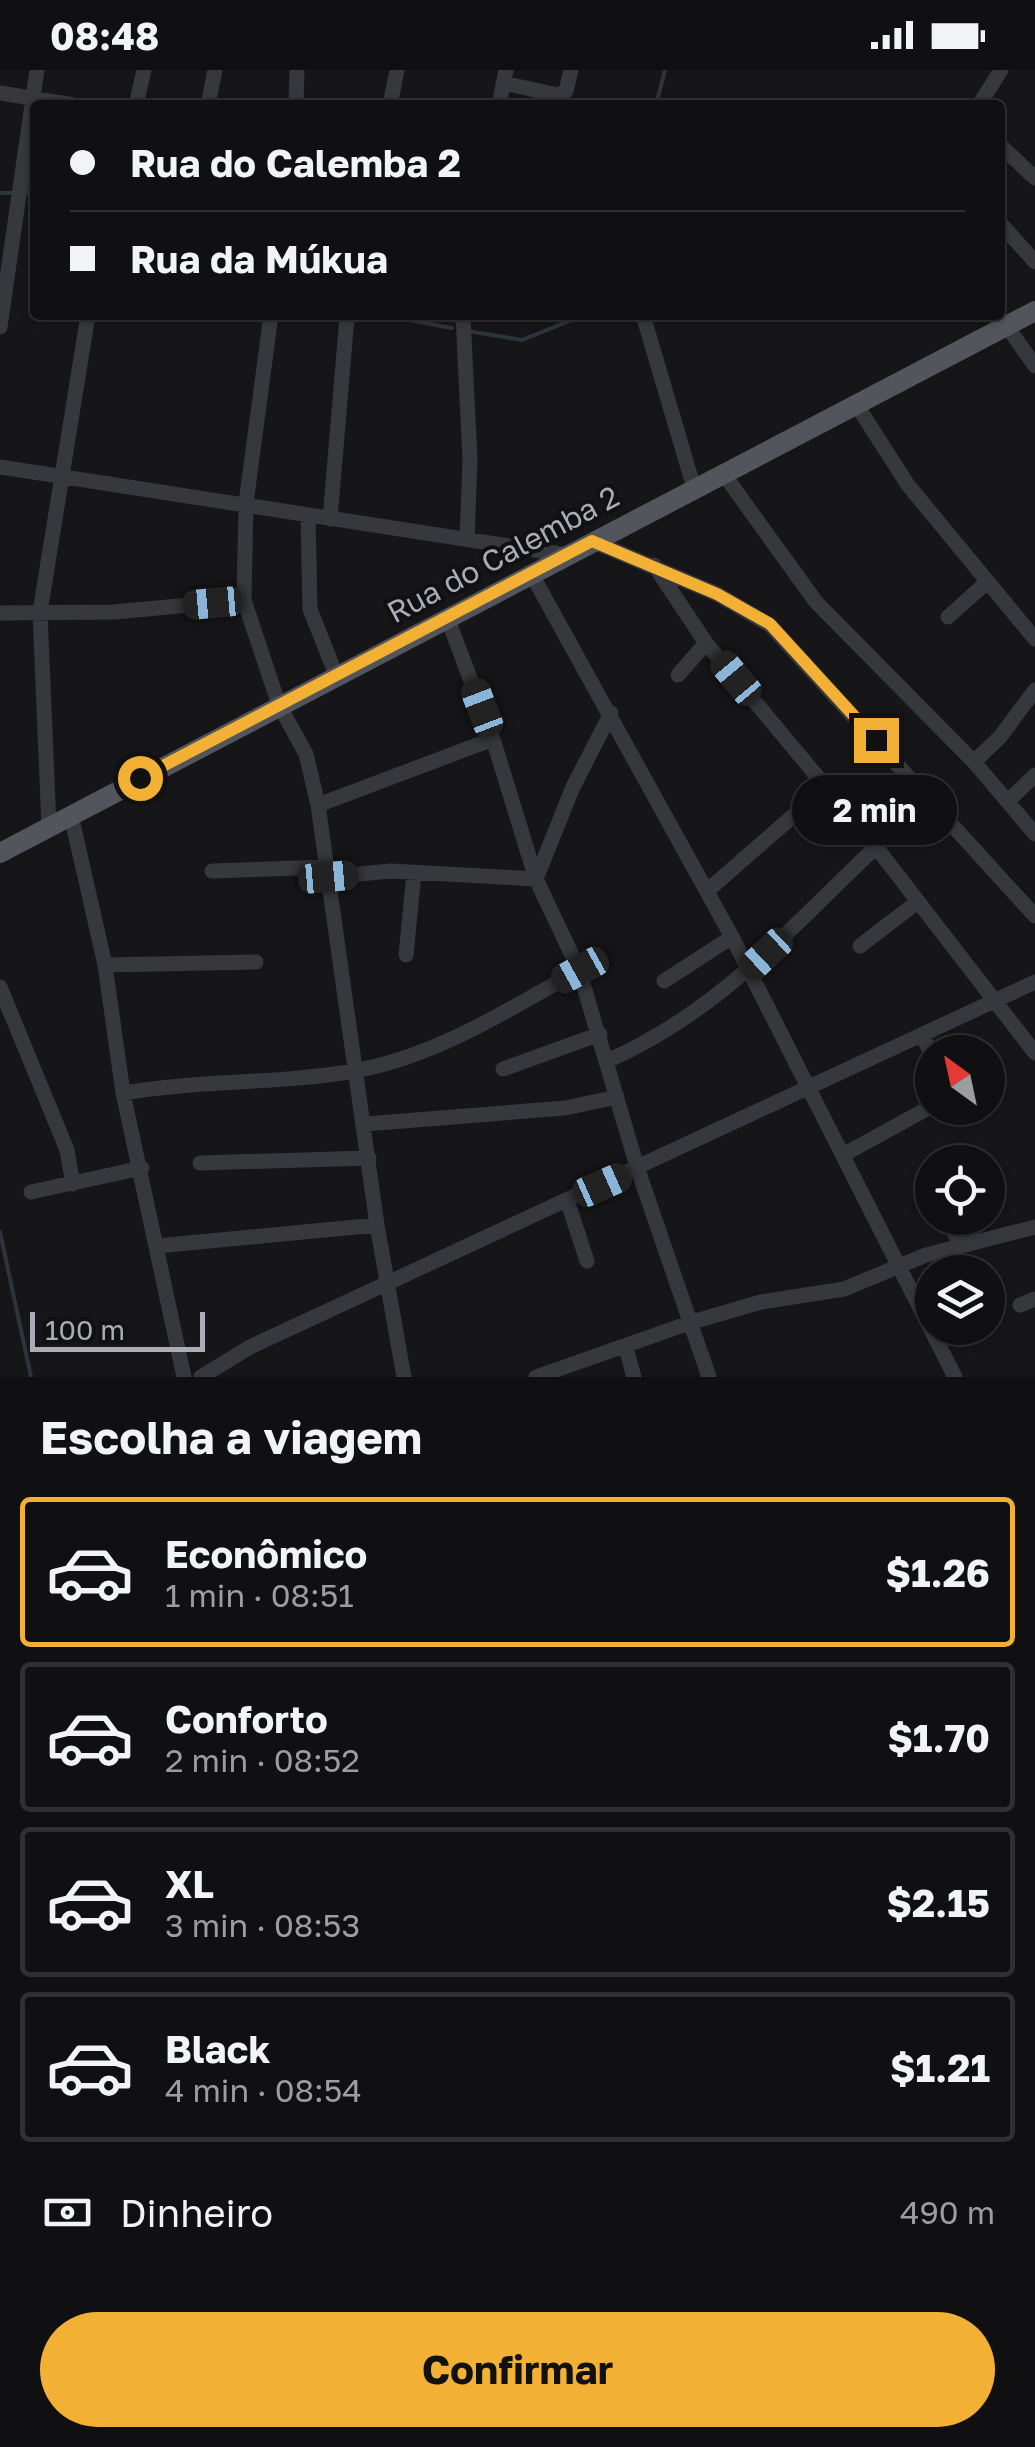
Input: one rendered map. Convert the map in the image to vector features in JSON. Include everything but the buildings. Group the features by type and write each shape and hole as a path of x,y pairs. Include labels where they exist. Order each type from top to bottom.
{"main road":[{"name":"Rua do Calemba 2","path":"0,853 1035,310"}],"street":[{"path":"33,99 36,70"},
{"path":"137,100 144,70"},
{"path":"209,100 215,70"},
{"path":"296,100 298,70"},
{"path":"391,100 397,70"},
{"path":"505,77 558,95 566,91 571,70"},
{"path":"981,100 994,71"},
{"path":"0,94 40,100"},
{"path":"0,327 30,120"},
{"path":"1005,150 1035,178"},
{"path":"1005,229 1035,262"},
{"path":"49,827 40,612 87,320"},
{"path":"270,320 246,503 244,600 278,705 306,754 318,805 354,1071 366,1124 377,1225 404,1377"},
{"path":"330,519 347,320"},
{"path":"464,320 470,460 467,540"},
{"path":"644,320 694,488"},
{"path":"1006,326 1035,366"},
{"path":"856,404 908,485 1035,639"},
{"path":"0,467 567,555"},
{"path":"723,473 807,592 974,762 1035,834"},
{"path":"308,516 310,609 336,675"},
{"path":"592,541 654,565 770,624 1035,916"},
{"path":"654,565 706,642 876,847 1035,1053"},
{"path":"531,573 732,937 955,1377"},
{"path":"948,617 986,583"},
{"path":"0,613 114,612 244,600"},
{"path":"447,617 494,739 536,879 580,970 638,1170 709,1377"},
{"path":"678,674 706,642"},
{"path":"974,762 1000,737 1035,690"},
{"path":"536,879 573,786 611,714"},
{"path":"318,805 494,739"},
{"path":"1008,802 1035,774"},
{"path":"707,891 825,788"},
{"path":"71,815 105,966 124,1093 184,1377"},
{"path":"607,1061 674,1028 748,971 876,847"},
{"path":"212,871 536,879"},
{"path":"406,955 414,874"},
{"path":"860,946 916,902"},
{"path":"664,981 732,937"},
{"path":"105,966 256,962"},
{"path":"124,1093 186,1082 354,1071 424,1050 496,1017 580,970"},
{"path":"924,1035 1035,982"},
{"path":"0,987 67,1150 73,1184"},
{"path":"502,1069 600,1034"},
{"path":"202,1377 250,1347 915,1039"},
{"path":"366,1124 422,1116 549,1110 617,1097"},
{"path":"842,1154 915,1115"},
{"path":"200,1163 368,1158"},
{"path":"30,1192 142,1168"},
{"path":"568,1200 587,1261"},
{"path":"158,1246 377,1225"},
{"path":"536,1377 692,1322 761,1302 844,1289 961,1245 1035,1227"},
{"path":"955,1235 961,1245"},
{"path":"626,1348 634,1377"}],"waterway":[{"path":"657,100 665,70"},
{"path":"25,193 30,192"},
{"path":"0,193 15,193"},
{"path":"409,320 452,328"},
{"path":"468,331 522,340 572,320"},
{"path":"0,1232 31,1377"}],"route":[{"path":"140,778 592,541 717,594 770,624 876,740"}]}
